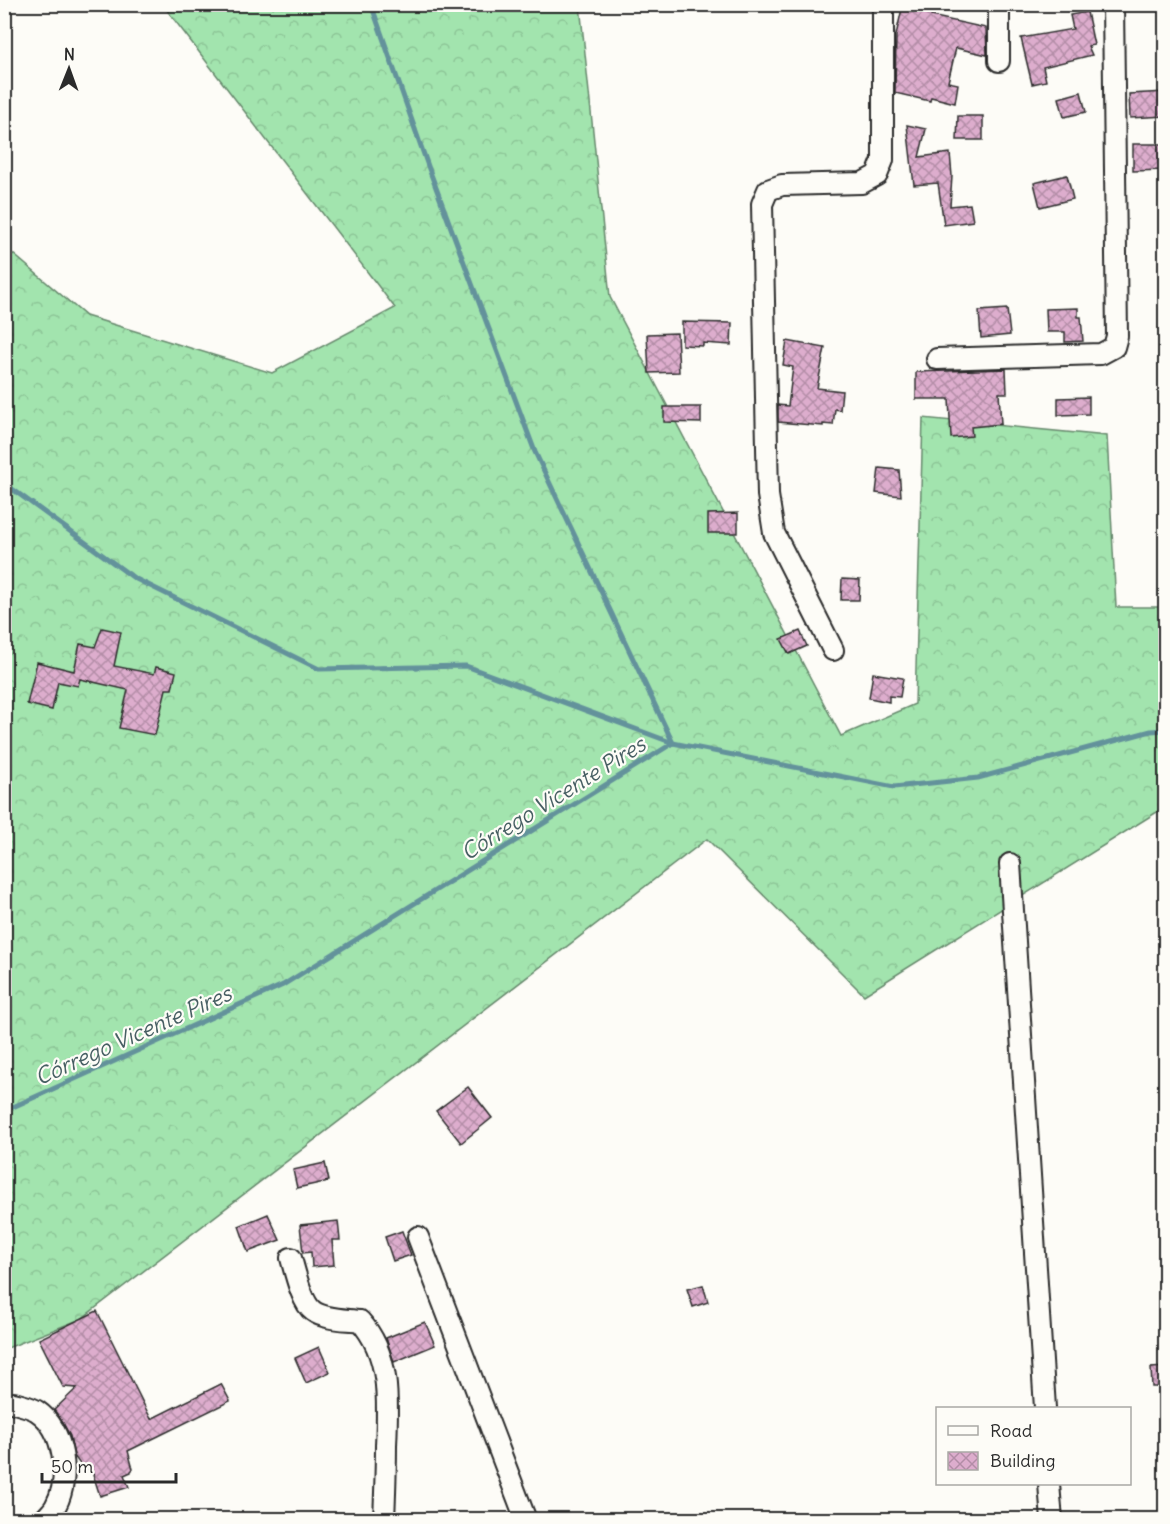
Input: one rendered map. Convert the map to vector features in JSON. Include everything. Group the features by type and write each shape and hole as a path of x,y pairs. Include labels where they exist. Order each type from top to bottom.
{"street":[{"path":"833,650 774,533 768,495 762,204 768,190 782,185 862,183 877,175 883,160 883,4"},
{"path":"999,4 999,61"},
{"path":"937,359 1101,354 1114,347 1117,336 1113,4"},
{"path":"1010,864 1044,1407"},
{"path":"418,1237 526,1520"},
{"path":"291,1258 304,1298 312,1311 329,1318 360,1321 368,1329 384,1367 388,1392 384,1520"},
{"path":"14,1403 37,1411 52,1428 64,1455 64,1479 56,1505 44,1520"},
{"path":"1049,1485 1052,1520"}],"green space":[{"path":"163,5 580,5 610,297 841,736 915,704 923,418 1107,436 1116,607 1165,607 1165,807 864,995 707,839 81,1319 5,1349 5,247 86,316 272,373 395,308"}],"building":[{"path":"903,4 934,4 931,16 986,28 987,55 956,48 948,82 958,84 955,103 931,97 930,101 895,93 896,35"},
{"path":"1087,12 1094,45 1088,46 1092,55 1043,67 1046,81 1032,84 1021,38 1073,29 1070,15"},
{"path":"1081,92 1086,112 1064,117 1059,98"},
{"path":"1166,92 1166,116 1130,118 1129,94"},
{"path":"958,116 983,116 983,140 957,140"},
{"path":"907,125 926,129 919,157 950,153 952,176 950,206 970,204 973,221 944,225 938,183 914,185"},
{"path":"1133,144 1164,144 1165,170 1133,171"},
{"path":"1067,175 1073,199 1040,207 1034,183"},
{"path":"1078,308 1083,341 1065,342 1065,332 1047,332 1046,309"},
{"path":"1007,309 1010,335 981,338 979,311"},
{"path":"682,322 732,323 731,345 703,343 703,346 682,345"},
{"path":"677,333 679,372 649,373 647,334"},
{"path":"787,341 825,348 817,388 842,391 840,410 835,409 833,425 778,422 778,405 788,406 793,367 783,365"},
{"path":"1006,369 1007,393 999,393 1001,424 971,427 972,436 951,438 949,399 916,399 916,372"},
{"path":"1089,397 1089,414 1058,415 1058,398"},
{"path":"664,407 701,407 701,423 664,422"},
{"path":"879,468 899,470 901,496 876,493"},
{"path":"738,513 738,533 708,533 708,514"},
{"path":"842,579 860,580 859,600 841,600"},
{"path":"102,628 121,632 114,666 154,674 156,667 176,672 172,689 166,689 155,735 119,728 128,690 80,679 78,686 58,682 52,710 27,704 37,662 74,671 80,644 95,647"},
{"path":"800,631 807,646 789,654 781,639"},
{"path":"873,673 903,678 900,697 889,696 889,702 869,698"},
{"path":"468,1087 492,1118 461,1143 436,1111"},
{"path":"325,1163 329,1181 297,1188 293,1170"},
{"path":"268,1214 280,1240 248,1252 239,1226"},
{"path":"338,1221 340,1240 332,1240 334,1265 312,1267 311,1252 303,1253 300,1225"},
{"path":"402,1231 411,1255 393,1261 385,1237"},
{"path":"703,1285 708,1302 693,1307 687,1289"},
{"path":"97,1311 151,1419 221,1384 230,1401 128,1451 133,1469 124,1475 129,1487 100,1496 91,1468 85,1471 74,1456 70,1436 54,1410 77,1388 63,1387 39,1339"},
{"path":"425,1322 435,1345 394,1362 386,1338"},
{"path":"319,1347 330,1372 306,1383 295,1358"},
{"path":"1166,1367 1166,1387 1152,1387 1151,1368"}],"waterway":[{"path":"371,4 429,169 535,452 673,743"},
{"path":"4,483 134,578 319,669 466,666 673,743"},
{"name":"Córrego Vicente Pires","path":"4,1111 283,985 673,743 894,787 978,778 1151,731 1166,730"}]}
